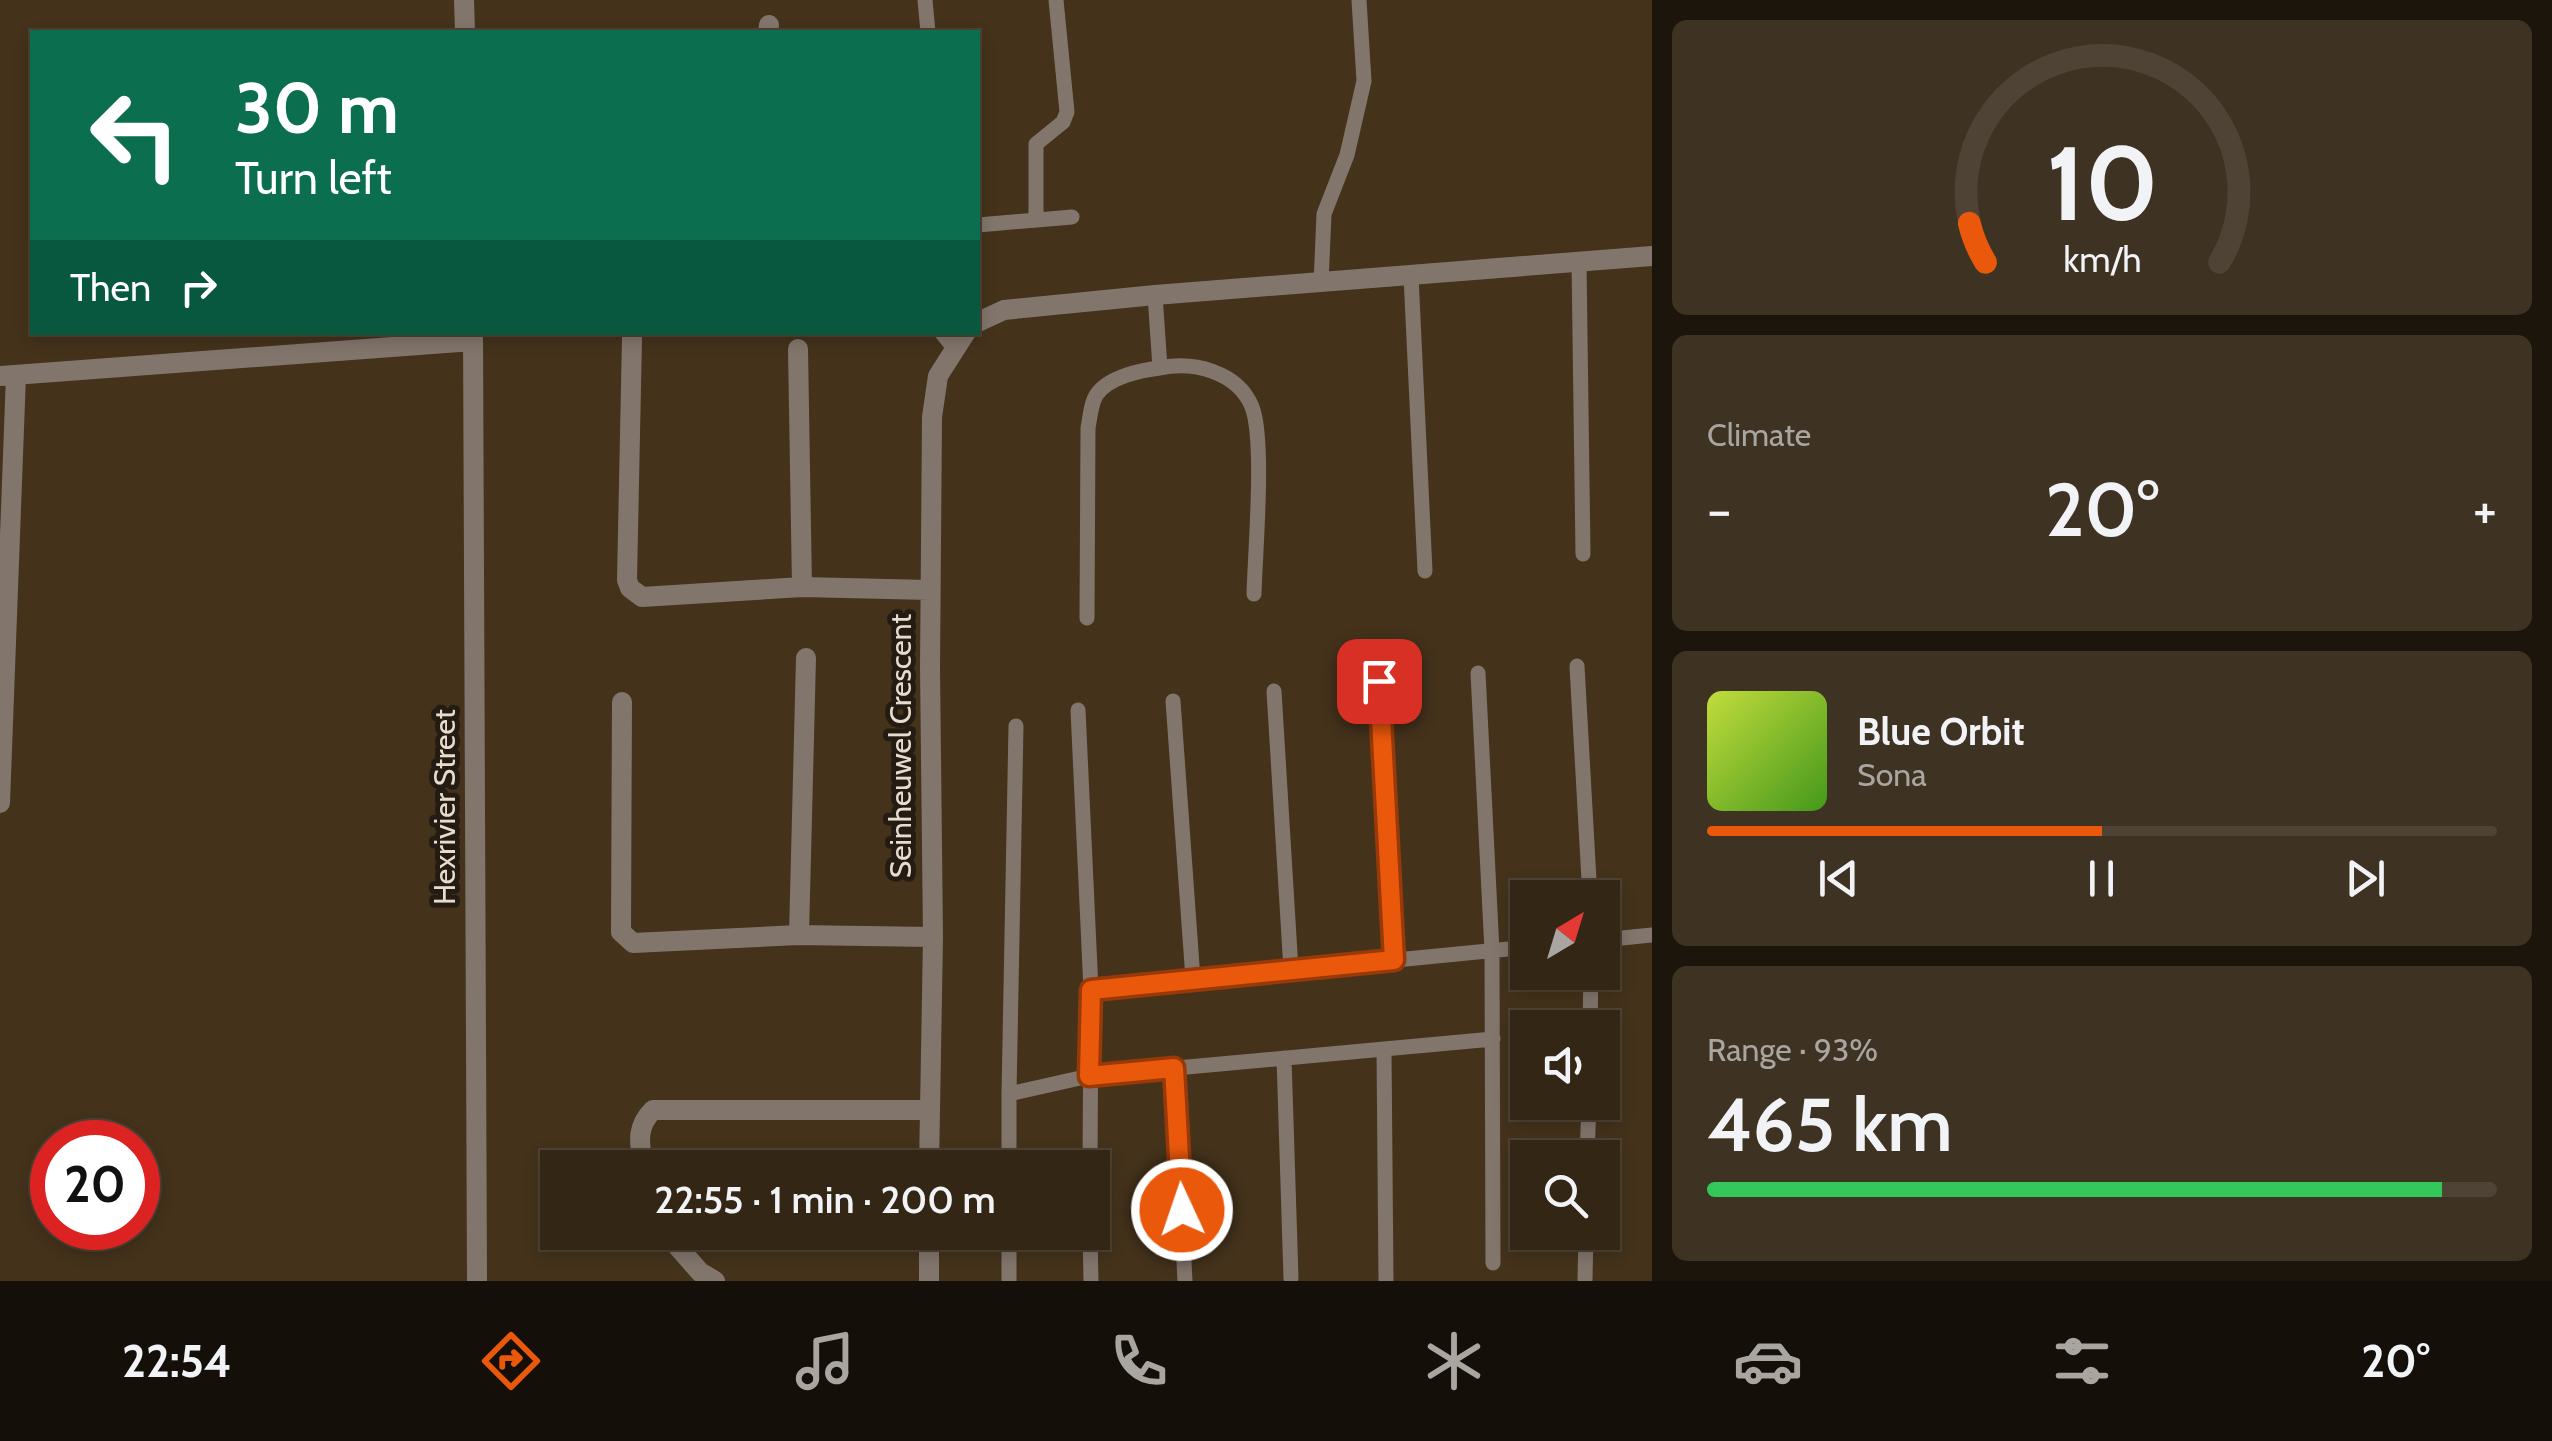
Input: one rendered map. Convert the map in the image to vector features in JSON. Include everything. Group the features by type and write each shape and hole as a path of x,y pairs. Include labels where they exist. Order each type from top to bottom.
{"street":[{"path":"464,0 465,30"},
{"path":"980,321 1004,310 1155,295 1652,256"},
{"path":"0,803 8,375 473,336"},
{"name":"Hexrivier Street","path":"473,336 477,1281"},
{"path":"632,338 627,580 630,588 642,597 802,587 930,590"},
{"name":"Seinheuwel Crescent","path":"929,1150 933,937 932,417 938,376 954,338"},
{"path":"798,349 802,587"},
{"path":"799,934 806,658"},
{"path":"622,702 621,932 625,939 633,943 799,934 933,937"},
{"path":"641,1150 643,1120 653,1110 929,1110"},
{"path":"680,1250 700,1272 715,1281"},
{"path":"929,1250 930,1281"}],"lane":[{"path":"925,0 928,30"},
{"path":"1036,219 1036,144 1063,122 1067,112 1056,0"},
{"path":"1321,284 1324,214 1347,155 1364,81 1359,0"},
{"path":"980,225 1072,217"},
{"path":"1580,262 1583,554"},
{"path":"1411,276 1425,571"},
{"path":"1155,295 1160,368"},
{"path":"1088,618 1088,428 1097,393 1142,370 1179,364 1220,374 1241,387 1254,409 1258,435 1254,594"},
{"path":"1577,666 1589,880"},
{"path":"1478,674 1492,951 1493,1263"},
{"path":"1379,681 1394,960"},
{"path":"1274,691 1290,970"},
{"path":"1173,701 1193,980"},
{"path":"1078,710 1091,990 1090,1150"},
{"path":"1009,1150 1016,726"},
{"path":"1620,939 1652,936"},
{"path":"1091,990 1510,949"},
{"path":"1009,1094 1089,1076 1493,1039"},
{"path":"1384,1049 1386,1281"},
{"path":"1284,1058 1291,1278"},
{"path":"1174,1068 1185,1281"},
{"path":"1009,1250 1009,1281"},
{"path":"1090,1250 1091,1281"},
{"path":"1585,1280 1586,1250"}],"route":[{"path":"1182,1210 1174,1068 1089,1076 1091,990 1394,960 1379,681"}]}
